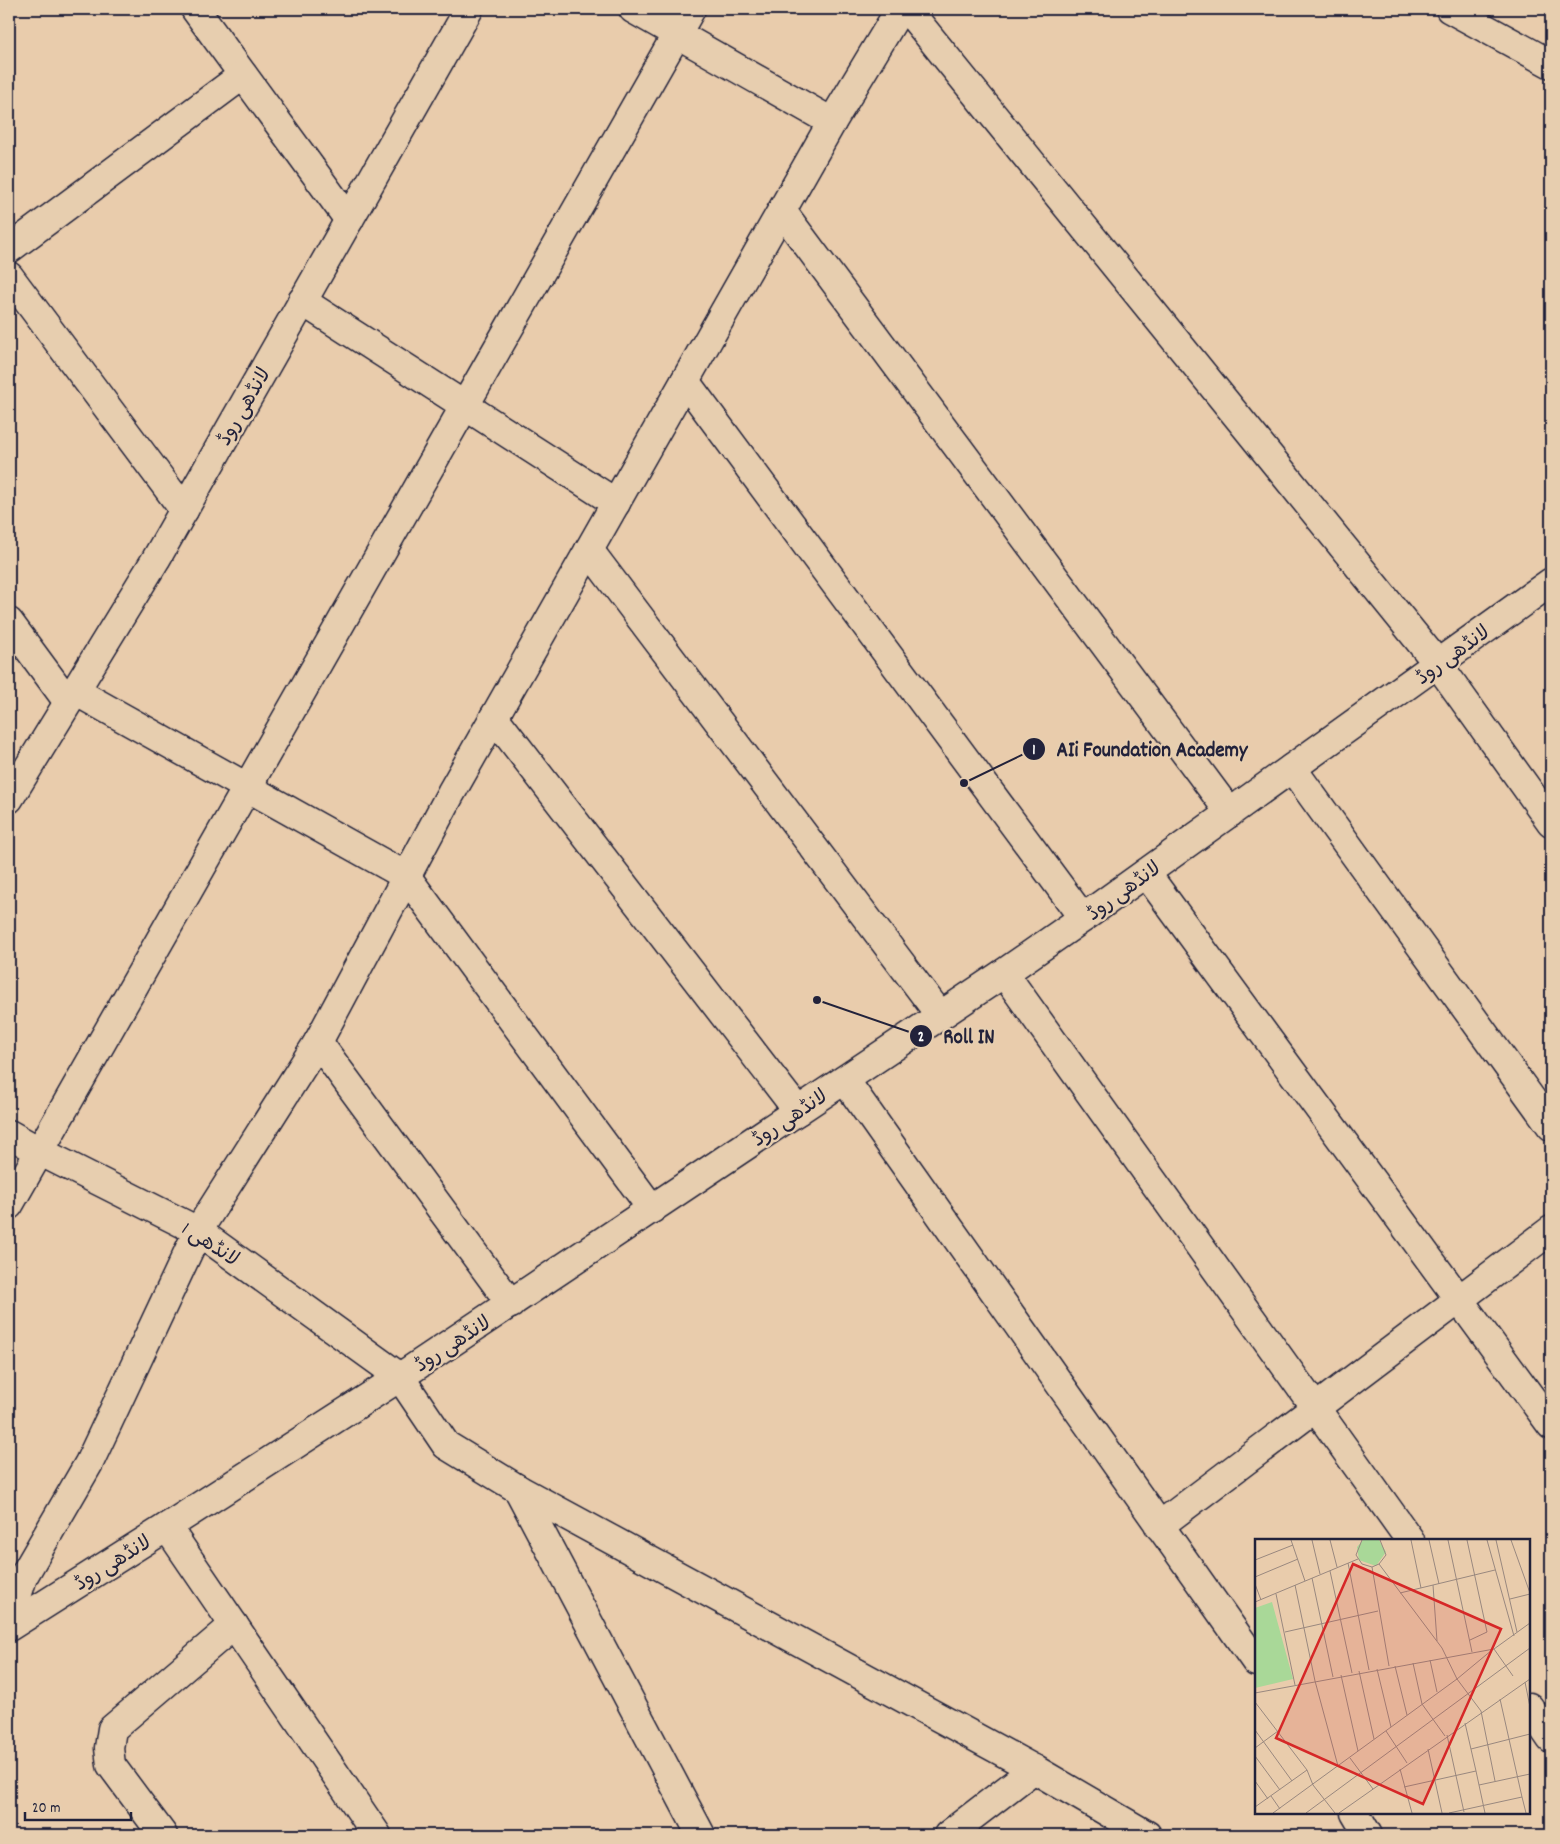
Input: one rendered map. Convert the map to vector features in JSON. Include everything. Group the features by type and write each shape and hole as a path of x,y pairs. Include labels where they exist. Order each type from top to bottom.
{"street":[{"path":"195,9 349,220"},
{"name":"لانڈھی روڈ","path":"9,799 184,510 469,9"},
{"path":"633,9 832,122"},
{"path":"9,1205 691,9"},
{"path":"9,1622 23,1577 89,1463 198,1232 318,1042 406,876 494,717 832,122 900,9"},
{"path":"908,9 1438,664 1551,822"},
{"path":"1450,9 1551,64"},
{"path":"9,249 243,75"},
{"path":"782,211 1230,813"},
{"path":"9,276 184,510"},
{"path":"302,302 616,503"},
{"path":"686,381 1083,918"},
{"path":"589,550 940,1015"},
{"name":"لانڈھی روڈ","path":"9,1627 400,1377 1004,973 1551,582"},
{"path":"9,622 71,697 247,787 406,876 652,1209"},
{"path":"494,717 798,1111"},
{"path":"1292,768 1551,1126"},
{"path":"1146,873 1460,1298 1551,1425"},
{"path":"1004,973 1409,1539"},
{"path":"318,1042 511,1304"},
{"path":"845,1080 1255,1661"},
{"name":"لانڈھی 1","path":"9,1134 39,1152 198,1232 400,1377"},
{"path":"1160,1526 1551,1230"},
{"path":"400,1377 446,1445 518,1489 1034,1769 1147,1835"},
{"path":"518,1489 701,1835"},
{"path":"167,1527 377,1835"},
{"path":"163,1835 111,1765 109,1748 112,1729 234,1625"},
{"path":"1530,1708 1551,1739"},
{"path":"948,1835 1034,1769"},
{"path":"1356,1814 1368,1835"}],"place":[{"name":"AIi Foundation Academy","path":"964,783"},
{"name":"Roll IN","path":"817,1000"}]}
